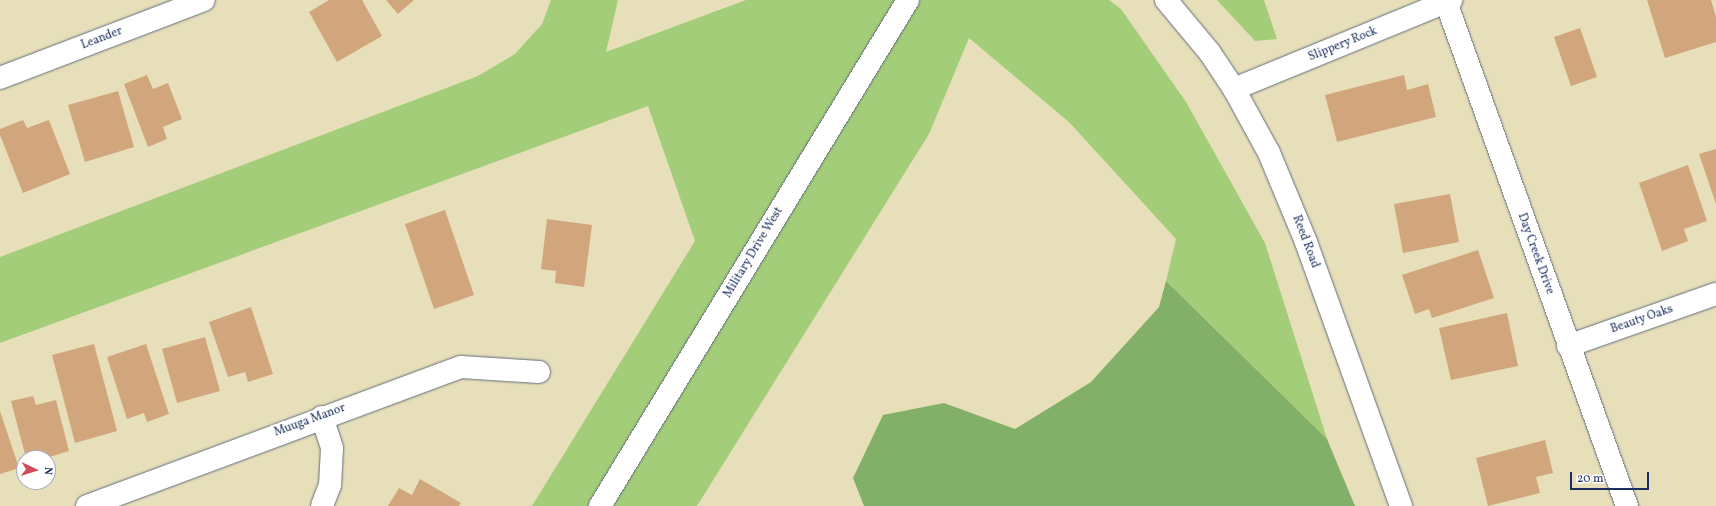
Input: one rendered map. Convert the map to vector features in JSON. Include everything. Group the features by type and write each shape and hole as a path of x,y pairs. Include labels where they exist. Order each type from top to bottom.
{"street":[{"name":"Leander","path":"0,78 204,0"},
{"name":"Military Drive West","path":"600,506 908,0"},
{"name":"Reed Road","path":"1166,0 1210,53 1234,89 1254,123 1287,194 1401,506"},
{"name":"Slippery Rock","path":"1234,89 1449,1"},
{"name":"Day Creek Drive","path":"1449,1 1568,346 1627,506"},
{"name":"Beauty Oaks","path":"1568,346 1716,294"},
{"name":"Muuga Manor","path":"87,506 322,417 461,367 539,372"},
{"path":"322,417 332,448 330,486 322,506"}],"green space":[{"path":"551,0 618,0 606,52 746,0 1109,0 1121,9 1186,102 1265,243 1327,439 1166,281 1176,239 1069,122 969,38 929,134 697,506 532,506 695,241 648,106 0,343 0,257 478,76 515,54 542,24"},
{"path":"1217,0 1264,0 1277,39 1255,41"},
{"path":"1166,281 1327,439 1355,506 864,506 853,478 883,415 944,403 1015,429 1091,382 1159,307"}],"building":[{"path":"329,0 362,0 382,36 337,62 309,12"},
{"path":"386,0 414,0 398,14"},
{"path":"1647,0 1711,0 1716,17 1716,42 1665,58"},
{"path":"1580,28 1597,77 1571,86 1554,37"},
{"path":"147,75 153,89 168,83 182,119 163,127 167,139 148,147 124,84"},
{"path":"1404,75 1407,90 1428,84 1436,117 1337,142 1325,95"},
{"path":"118,91 134,147 85,162 68,105"},
{"path":"23,120 27,128 49,120 70,174 23,193 0,135 0,129"},
{"path":"1716,149 1716,204 1699,154"},
{"path":"1688,165 1707,221 1684,229 1688,241 1662,251 1639,183"},
{"path":"1450,194 1459,242 1403,253 1394,204"},
{"path":"445,210 474,295 434,309 405,224"},
{"path":"547,219 592,225 584,287 555,283 556,271 541,269"},
{"path":"1478,250 1494,298 1432,318 1429,309 1415,314 1402,275"},
{"path":"251,307 273,374 248,382 245,372 228,377 209,322"},
{"path":"1507,313 1518,366 1451,380 1439,328"},
{"path":"205,337 220,391 177,403 162,349"},
{"path":"94,344 117,431 75,443 52,355"},
{"path":"146,344 169,414 147,422 144,413 127,419 107,357"},
{"path":"33,396 36,405 56,400 69,451 56,455 56,450 24,450 11,401"},
{"path":"0,411 16,459 16,469 0,474"},
{"path":"1545,440 1553,473 1536,477 1540,493 1488,506 1476,458"},
{"path":"420,479 461,503 459,506 388,506 399,488 412,495"}]}
